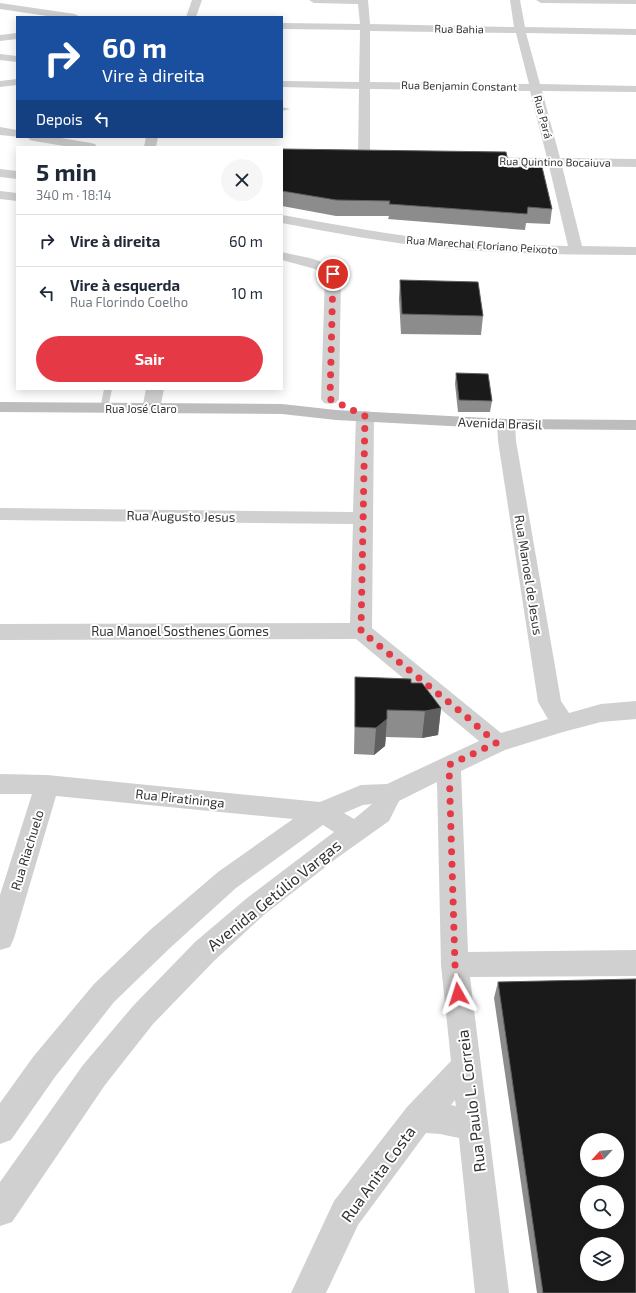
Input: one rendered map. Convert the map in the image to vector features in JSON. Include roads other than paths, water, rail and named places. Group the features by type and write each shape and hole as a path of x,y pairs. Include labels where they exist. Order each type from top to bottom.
{"street":[{"path":"190,16 197,0"},
{"path":"314,0 362,0 365,28 365,85 370,159 349,159"},
{"name":"Rua Pará","path":"515,0 520,29 576,251"},
{"path":"541,0 636,1"},
{"path":"0,6 68,16"},
{"name":"Rua Bahia","path":"283,26 636,32"},
{"path":"0,38 16,36"},
{"path":"0,57 16,59"},
{"path":"0,84 16,82"},
{"name":"Rua Benjamin Constant","path":"283,84 636,89"},
{"path":"0,131 16,134"},
{"path":"40,138 85,146"},
{"name":"Rua Quintino Bocaiuva","path":"468,160 636,162"},
{"path":"0,174 16,175"},
{"path":"0,195 16,197"},
{"name":"Rua Marechal Floriano Peixoto","path":"283,219 367,235 442,244 576,251 636,251"},
{"path":"283,256 320,266 333,274 330,399 365,416 361,631 467,717 496,743"},
{"path":"151,409 154,390"},
{"name":"Rua José Claro","path":"282,409 308,405 330,399"},
{"name":"Rua José Claro","path":"0,407 104,409 282,409 336,415 365,416"},
{"name":"Avenida Brasil","path":"365,416 506,424 636,425"},
{"name":"Rua Manoel de Jesus","path":"506,424 508,449 550,702 564,723"},
{"name":"Rua Augusto Jesus","path":"0,514 362,518"},
{"name":"Rua Manoel Sosthenes Gomes","path":"0,632 361,631"},
{"path":"0,1129 44,1067 110,988 160,939 227,880 322,812 361,795 390,794 496,743 601,713 636,710"},
{"name":"Rua Paulo L. Correia","path":"449,765 455,965 492,1293"},
{"name":"Rua Piratininga","path":"0,784 47,785 322,812 354,832"},
{"name":"Rua Riachuelo","path":"0,938 47,785"},
{"name":"Avenida Getúlio Vargas","path":"0,1210 94,1075 143,1015 205,951 256,906 328,850 380,814 390,794"},
{"path":"455,965 636,963"},
{"name":"Rua Anita Costa","path":"308,1293 346,1214 418,1118 466,1066"},
{"path":"418,1118 436,1117 449,1119 474,1129"}],"lane":[{"path":"104,409 108,390"}]}
